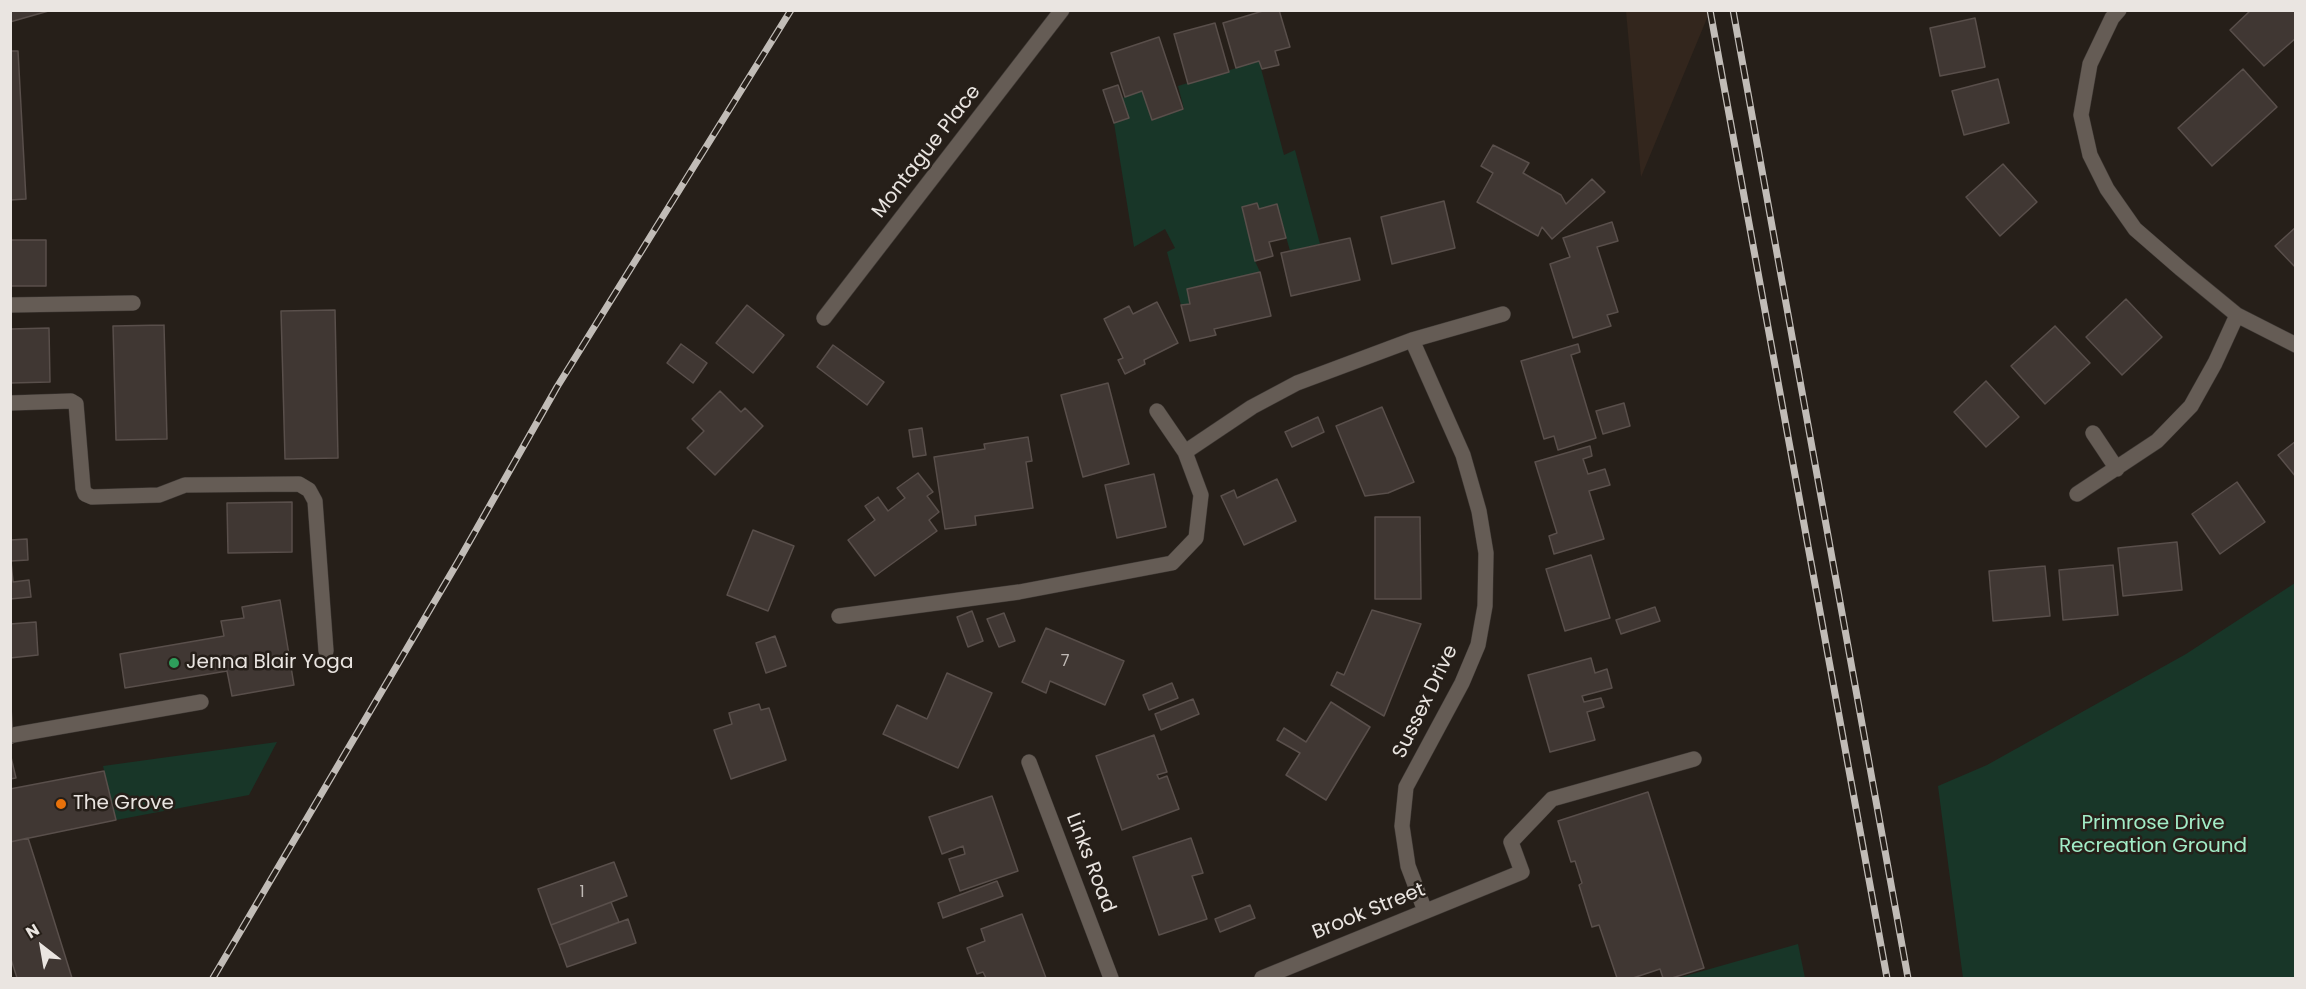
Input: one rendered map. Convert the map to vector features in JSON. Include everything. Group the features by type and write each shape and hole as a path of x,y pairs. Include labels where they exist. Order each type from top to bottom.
{"street":[{"path":"2119,10 2112,18 2090,64 2081,115 2090,155 2107,189 2135,229 2237,315 2295,345"},
{"name":"Montague Place","path":"824,318 1064,11"},
{"path":"10,305 133,303"},
{"path":"1185,452 1252,407 1297,383 1412,340 1503,314"},
{"path":"2077,494 2157,441 2191,406 2215,363 2237,315"},
{"name":"Sussex Drive","path":"1412,340 1462,455 1479,511 1486,553 1485,606 1478,645 1462,683 1406,787 1402,826 1408,866 1425,911"},
{"path":"10,403 70,400 76,404 83,488 85,494 92,497 159,495 186,485 299,484 309,490 315,501 326,651"},
{"path":"839,616 1019,592 1172,563 1196,538 1201,495 1185,452 1157,411"},
{"path":"2093,433 2117,469"},
{"path":"13,735 201,702"},
{"name":"Brook Street","path":"1262,978 1522,872 1511,842 1552,799 1694,759"},
{"name":"Links Road","path":"1029,762 1111,978"}],"shaded area":[{"path":"1626,11 1710,11 1641,177"}],"green space":[{"path":"1259,61 1284,155 1295,150 1320,244 1290,251 1277,204 1259,209 1242,207 1255,261 1260,272 1187,289 1190,304 1181,305 1167,252 1175,248 1165,229 1134,247 1114,123 1129,118 1122,98 1142,91 1152,120 1184,109 1178,86"},
{"name":"Primrose Drive Recreation Ground","path":"2295,583 2295,978 1963,978 1938,786 1987,765 2186,654"},
{"path":"277,742 249,795 116,820 103,766"},
{"path":"1798,944 1805,978 1678,978"}],"building":[{"path":"10,10 52,10 10,22"},
{"path":"1266,10 1279,10 1290,47 1275,51 1279,65 1262,69 1259,61 1236,68 1223,23"},
{"path":"2251,10 2296,10 2296,38 2264,66 2230,30"},
{"path":"1975,18 1985,67 1940,76 1930,28"},
{"path":"1215,23 1229,72 1188,84 1174,34"},
{"path":"1159,37 1183,109 1152,120 1142,91 1125,97 1111,53"},
{"path":"10,51 18,51 26,199 10,200"},
{"path":"2243,69 2277,107 2212,166 2178,128"},
{"path":"1998,79 2009,123 1964,135 1952,91"},
{"path":"1118,85 1129,118 1114,123 1103,90"},
{"path":"1493,145 1529,163 1523,173 1561,195 1566,204 1592,179 1605,192 1552,239 1542,227 1538,236 1477,202 1493,173 1481,166"},
{"path":"2003,164 2037,202 2000,236 1966,197"},
{"path":"1444,201 1455,248 1392,264 1381,217"},
{"path":"1257,203 1259,209 1277,204 1286,238 1269,242 1273,256 1255,261 1242,207"},
{"path":"1612,222 1618,241 1597,247 1618,312 1607,315 1611,326 1573,338 1550,264 1570,257 1563,238"},
{"path":"2296,227 2296,268 2275,246"},
{"path":"1350,238 1360,280 1291,296 1281,253"},
{"path":"10,240 46,240 46,286 10,286"},
{"path":"1260,272 1271,316 1214,329 1216,335 1190,341 1181,305 1190,304 1187,289"},
{"path":"2126,299 2162,337 2122,375 2086,337"},
{"path":"1157,302 1178,343 1144,360 1145,364 1125,374 1118,360 1123,358 1104,319 1129,306 1133,314"},
{"path":"747,305 784,335 753,373 716,343"},
{"path":"335,310 338,458 285,459 281,311"},
{"path":"164,325 167,439 116,440 113,326"},
{"path":"2055,326 2090,363 2045,404 2011,366"},
{"path":"49,328 50,382 10,383 10,329"},
{"path":"681,344 707,363 693,383 667,363"},
{"path":"1578,344 1580,352 1571,355 1596,438 1558,450 1554,436 1544,439 1521,361"},
{"path":"833,345 884,382 867,405 817,367"},
{"path":"1986,381 2019,417 1986,447 1954,412"},
{"path":"1108,383 1129,464 1083,477 1061,395"},
{"path":"720,391 741,412 745,408 763,426 715,475 687,448 704,431 692,419"},
{"path":"1624,403 1630,426 1603,434 1596,411"},
{"path":"1382,407 1414,482 1388,493 1365,496 1336,426"},
{"path":"1318,417 1324,432 1292,447 1285,432"},
{"path":"922,428 926,455 913,457 909,430"},
{"path":"1028,437 1032,461 1026,462 1033,508 975,516 976,525 945,529 934,457 985,449 984,444"},
{"path":"2296,441 2296,477 2278,455"},
{"path":"1590,446 1592,456 1583,459 1588,474 1605,469 1610,485 1589,491 1604,539 1554,554 1549,536 1557,533 1535,462"},
{"path":"918,473 933,492 927,496 939,512 929,520 937,531 875,576 848,540 875,520 865,506 878,497 888,511 905,498 897,488"},
{"path":"1154,474 1166,527 1117,538 1105,485"},
{"path":"1277,479 1296,521 1244,545 1221,496 1234,490 1237,498"},
{"path":"2237,482 2265,522 2220,554 2192,514"},
{"path":"292,502 292,552 228,553 227,503"},
{"path":"1375,517 1420,517 1421,599 1375,599"},
{"path":"753,530 794,546 768,611 727,595"},
{"path":"27,539 28,560 11,561 13,582 29,580 31,597 10,599 10,540"},
{"path":"2177,542 2182,590 2123,596 2118,548"},
{"path":"1591,555 1610,618 1565,631 1546,569"},
{"path":"2113,565 2118,615 2063,620 2059,570"},
{"path":"2045,566 2050,616 1993,621 1989,571"},
{"path":"280,600 294,685 232,696 227,671 125,688 120,654 224,636 221,621 244,618 242,607"},
{"path":"1655,607 1660,621 1621,634 1616,620"},
{"path":"1372,610 1421,624 1384,716 1331,685 1337,672 1344,675"},
{"path":"972,611 983,641 968,647 957,617"},
{"path":"1004,613 1015,641 999,647 987,619"},
{"path":"36,622 38,655 10,658 10,624"},
{"path":"1046,628 1124,661 1105,705 1050,681 1046,693 1022,682"},
{"path":"775,636 786,666 766,673 756,643"},
{"path":"1591,658 1595,673 1607,669 1612,688 1582,696 1584,702 1601,698 1604,707 1587,712 1595,740 1550,752 1528,675"},
{"path":"947,673 992,693 958,768 883,734 897,705 927,719"},
{"path":"1172,683 1178,698 1149,710 1143,695"},
{"path":"10,688 13,743 10,744"},
{"path":"1193,699 1199,714 1161,730 1155,714"},
{"path":"1331,702 1370,727 1326,800 1286,775 1300,753 1277,740 1284,728 1306,742"},
{"path":"759,704 761,710 769,708 786,760 731,779 714,730 732,724 729,713"},
{"path":"1154,735 1167,772 1157,775 1159,779 1167,776 1179,809 1122,830 1096,756"},
{"path":"10,753 16,778 10,779"},
{"name":"The Grove","path":"104,771 116,820 10,842 10,789"},
{"path":"1648,792 1704,968 1672,978 1663,978 1660,969 1633,978 1617,978 1599,925 1592,927 1579,885 1582,883 1575,861 1571,862 1558,821"},
{"path":"992,796 1018,871 960,891 949,859 965,854 963,846 942,854 929,817"},
{"path":"28,838 72,978 17,978 10,956 10,842"},
{"path":"1191,838 1203,873 1192,876 1207,919 1159,935 1133,857"},
{"path":"614,862 627,896 551,925 538,889"},
{"path":"997,881 1003,896 943,918 938,903"},
{"path":"611,902 619,922 559,945 551,925"},
{"path":"1250,905 1255,918 1220,932 1215,919"},
{"path":"1022,914 1046,978 986,978 983,972 977,974 967,948 985,941 981,929"},
{"path":"628,919 636,943 567,967 559,945"}],"railway":[{"path":"213,978 459,560 557,387 791,10"},
{"path":"1710,10 1887,978"},
{"path":"1733,10 1908,978"}],"place":[{"name":"Jenna Blair Yoga","path":"174,663"},
{"name":"The Grove","path":"61,804"}]}
